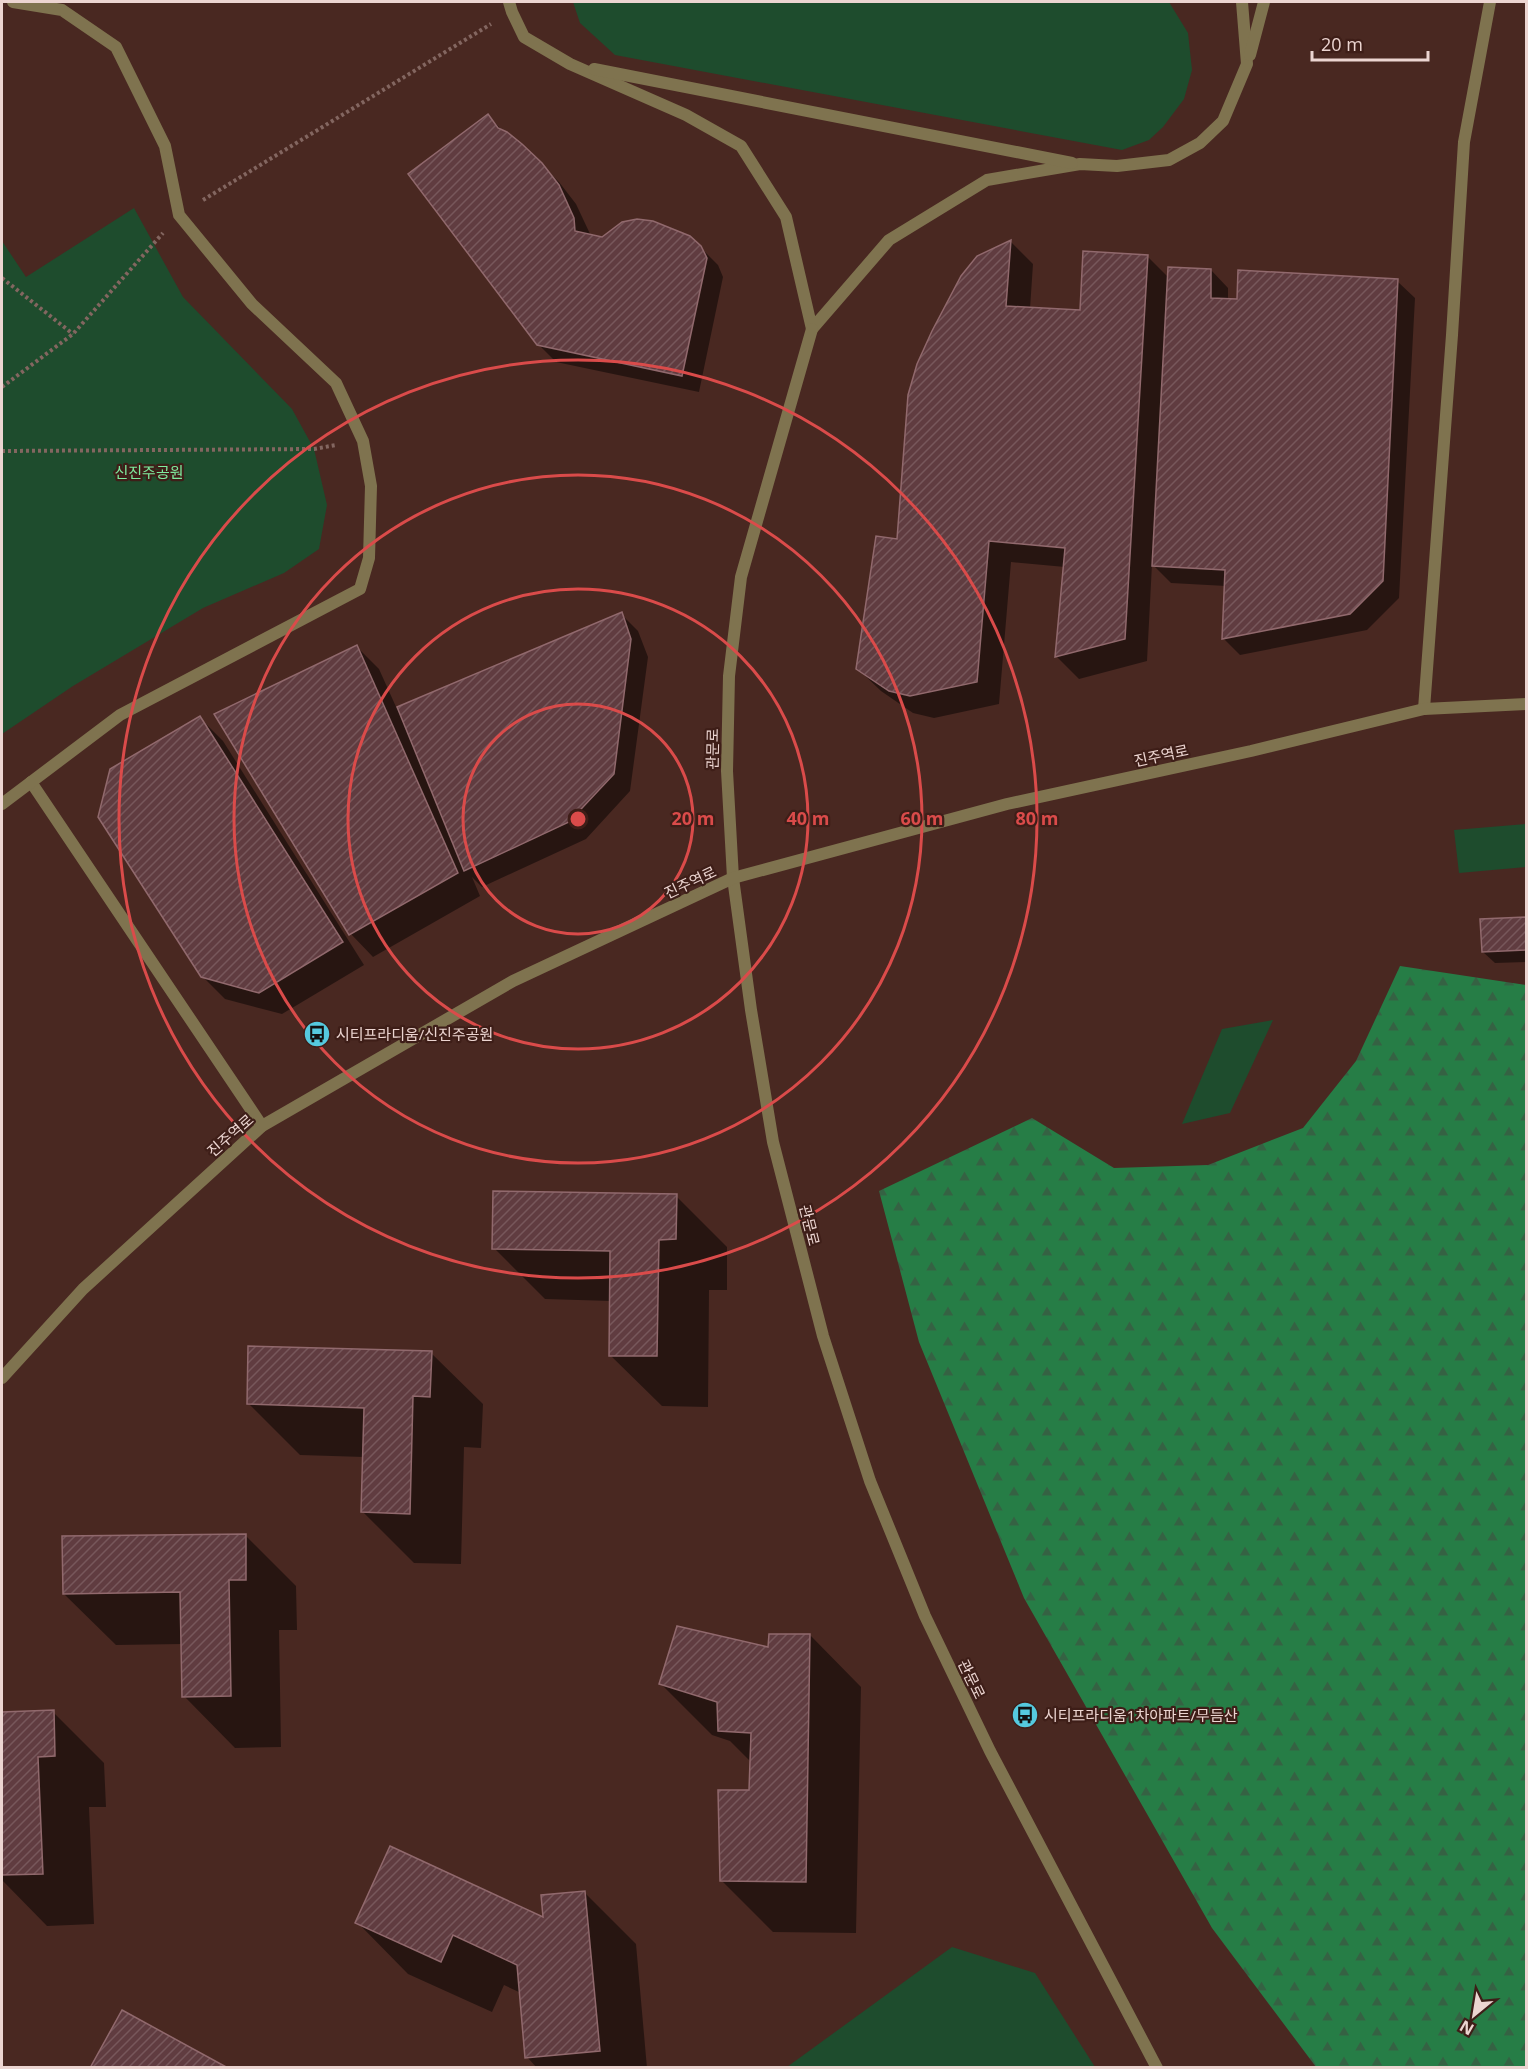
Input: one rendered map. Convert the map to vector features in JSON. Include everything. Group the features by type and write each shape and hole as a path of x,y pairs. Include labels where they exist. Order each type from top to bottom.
{"street":[{"path":"2,804 120,715 360,589 369,558 371,486 363,441 336,383 252,304 179,215 165,146 116,47 62,10 13,2"},
{"path":"1242,2 1247,64"},
{"path":"570,64 1080,164 1117,166 1169,160 1200,143 1223,121 1247,64 1264,2"},
{"path":"1424,709 1464,142 1490,2"},
{"path":"511,7 524,37 570,64 686,114 741,146 786,217 812,329"},
{"path":"812,329 889,240 987,180 1080,164"},
{"name":"관문로","path":"812,329 741,577 729,676 727,771 733,878 751,1010 773,1142 823,1336 870,1481 925,1616 990,1751 1157,2067"},
{"name":"진주역로","path":"2,1378 83,1289 262,1126 513,981 733,878 1006,804 1251,751 1424,709 1527,704"},
{"path":"31,782 262,1126"}],"path":[{"path":"2,387 73,334 179,215 511,7"},
{"path":"2,278 73,334"},
{"path":"2,451 314,449 363,441"}],"green space":[{"path":"573,2 1169,2 1188,33 1192,70 1184,99 1163,127 1149,140 1122,150 615,55 580,23"},
{"name":"신진주공원","path":"134,208 183,297 292,409 314,449 327,505 319,549 284,573 203,608 73,686 2,734 2,241 26,277"},
{"path":"1526,824 1526,867 1459,873 1454,830"},
{"path":"1400,966 1526,985 1526,2067 1316,2067 1212,1928 1024,1598 919,1342 879,1191 1032,1118 1114,1168 1208,1165 1303,1128 1356,1061"},
{"path":"1273,1020 1230,1113 1182,1124 1222,1029"},
{"path":"952,1947 1035,1973 1095,2067 787,2067"}],"building":[{"path":"488,114 498,128 507,132 542,163 559,185 574,218 575,231 602,237 622,222 637,219 653,221 690,236 701,246 707,258 682,376 537,345 408,174"},
{"path":"1011,240 1006,306 1080,310 1083,251 1148,255 1125,639 1055,657 1065,548 989,541 977,682 910,696 889,691 856,669 876,536 897,539 908,395 917,364 961,276 977,256"},
{"path":"1168,267 1211,269 1211,298 1237,299 1238,270 1398,279 1383,581 1350,614 1222,639 1225,570 1152,566"},
{"path":"622,612 631,639 614,774 569,822 464,871 397,707"},
{"path":"357,645 458,873 349,935 214,714"},
{"path":"200,716 343,942 259,993 201,977 98,817 110,769"},
{"path":"1526,917 1526,950 1482,952 1480,919"},
{"path":"493,1191 677,1194 676,1239 659,1240 657,1356 609,1356 610,1251 492,1249"},
{"path":"248,1346 432,1351 430,1397 413,1396 410,1514 361,1512 364,1408 247,1404"},
{"path":"246,1534 246,1580 229,1580 231,1696 182,1697 180,1592 63,1594 62,1536"},
{"path":"677,1626 768,1647 769,1634 810,1634 806,1882 720,1881 718,1790 749,1790 751,1733 718,1731 717,1702 659,1684"},
{"path":"54,1710 55,1756 38,1757 43,1874 2,1875 2,1712"},
{"path":"390,1846 543,1917 541,1895 585,1891 600,2051 525,2058 517,1965 453,1935 441,1962 355,1923"},
{"path":"122,2010 228,2068 90,2068"}],"place":[{"name":"시티프라디움/신진주공원","path":"317,1034"},
{"name":"시티프라디움1차아파트/무듬산","path":"1025,1715"}]}
